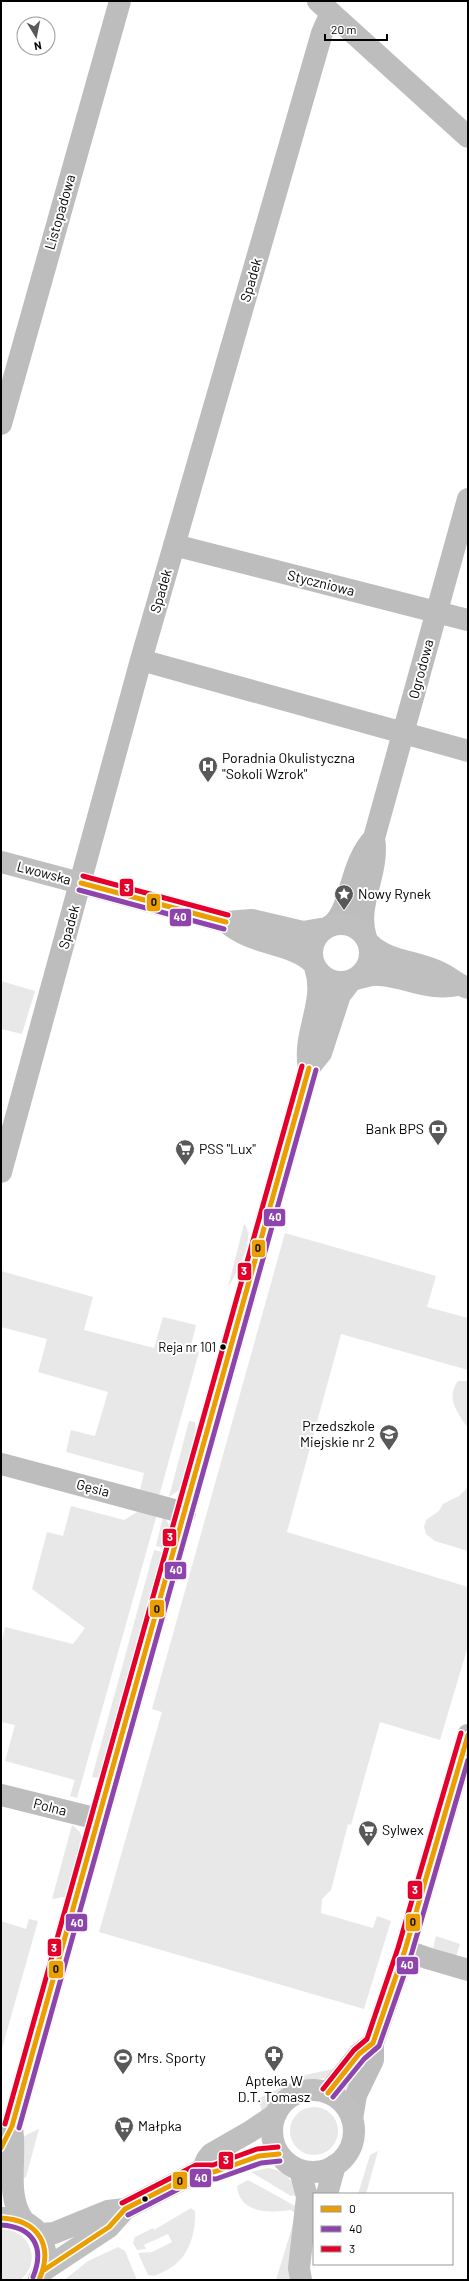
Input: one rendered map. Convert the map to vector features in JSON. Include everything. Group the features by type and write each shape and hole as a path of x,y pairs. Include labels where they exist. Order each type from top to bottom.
{"street":[{"name":"Listopadowa","path":"1,424 120,1"},
{"path":"325,7 468,137"},
{"name":"Spadek","path":"1,1172 141,660 322,33 325,7"},
{"name":"Ogrodowa","path":"368,941 362,915 375,865 374,838 468,499"},
{"name":"Styczniowa","path":"174,545 468,620"},
{"path":"141,660 468,751"},
{"name":"Ogrodowa","path":"329,926 342,911 361,854 374,838"},
{"name":"Lwowska","path":"1,862 226,922 252,920 303,932 329,926"},
{"name":"Lwowska","path":"226,922 241,934 299,953 314,965"},
{"path":"1,2148 12,2126 309,1068 308,1041 320,991 312,953 314,943 319,934 329,926 345,924 351,925 357,928 368,941 384,954 442,973 463,987"},
{"path":"309,1068 321,1053 328,1036 340,995 353,980 367,968 371,952 368,941"},
{"path":"314,965 320,974 334,982 353,980 380,974 430,986 463,987"},
{"name":"Gęsia","path":"1,1464 185,1513"},
{"path":"276,2114 272,2134 279,2154 284,2161 300,2170 312,2172 324,2170 335,2165 345,2156 351,2144 353,2127 352,2119 356,2096 373,2060 373,2043 405,1950 468,1734"},
{"name":"Polna","path":"1,1795 98,1819"},
{"path":"405,1950 468,1970"},
{"path":"328,2094 359,2054 373,2043"},
{"path":"202,2171 207,2159 212,2154 276,2114 289,2098 298,2093 318,2091 328,2094 343,2104 352,2119"},
{"path":"12,2126 14,2204 23,2220 39,2234 45,2248 46,2259 41,2275"},
{"path":"39,2234 54,2233 108,2211 125,2209 202,2171 214,2172 259,2156 279,2154"},
{"path":"328,2193 335,2165"},
{"path":"300,2170 307,2196 299,2268 301,2280"},
{"path":"41,2275 109,2227 125,2209"},
{"path":"1,2218 23,2220"},
{"path":"305,2280 313,2261"}],"shaded area":[{"path":"1,981 35,991 22,1034 1,1029"},
{"path":"244,1224 248,1237 247,1246 236,1274 228,1287"},
{"path":"285,1233 436,1276 427,1307 468,1318 468,1370 341,1334 287,1532 468,1587 468,1646 440,1740 380,1722 351,1825 348,1824 331,1890 322,1899 321,1913 373,1928 377,1916 391,1921 364,2009 99,1932 162,1712 152,1709"},
{"path":"1,1271 93,1297 84,1330 154,1348 163,1317 196,1325 190,1349 199,1352 159,1496 140,1490 144,1473 66,1452 71,1430 95,1436 108,1392 38,1372 47,1339 1,1327"},
{"path":"458,1381 468,1381 468,1428 454,1406 454,1387"},
{"path":"189,1421 195,1422 196,1431 179,1490 169,1497"},
{"path":"468,1487 468,1551 435,1541 426,1534 424,1527 426,1520 439,1511 443,1504 459,1496"},
{"path":"71,1506 124,1520 142,1509 157,1514 77,1798 70,1796 75,1780 5,1761 15,1725 1,1722 1,1646 5,1627 73,1644 85,1628 32,1589 47,1532 63,1536"},
{"path":"163,1517 168,1523 169,1527 164,1548 156,1546"},
{"path":"154,1550 162,1552 99,1778 92,1777"},
{"path":"72,1825 80,1832 82,1838 65,1897 52,1899"},
{"path":"29,1919 38,1921 1,2052 1,1921 26,1929"},
{"path":"436,1936 460,1944 456,1956 433,1948"},
{"path":"333,2069 328,2077 300,2082 288,2087 274,2099 263,2115 258,2099 305,2075"},
{"path":"309,2107 319,2107 331,2114 338,2126 338,2136 331,2148 319,2155 309,2155 301,2151 294,2144 290,2136 290,2126 294,2118 301,2111"},
{"path":"39,2129 26,2177 21,2180 22,2137"},
{"path":"378,2151 366,2193 358,2193 370,2155"},
{"path":"268,2168 279,2171 288,2177 300,2195 291,2196 251,2172"},
{"path":"248,2180 297,2207 290,2280 276,2280 296,2214 291,2210 265,2211 250,2207 239,2195 237,2186"},
{"path":"191,2208 195,2211 194,2230 192,2239 184,2255 171,2268 156,2275 148,2275 138,2253 152,2252 172,2242 168,2234 144,2245 146,2249 137,2250 133,2243 135,2237 153,2228 154,2230"},
{"path":"1,2229 11,2230 19,2234 26,2240 30,2248 32,2256 31,2264 27,2273 20,2280 1,2280"},
{"path":"118,2247 125,2251 137,2280 64,2280 88,2261"}],"transit line":[{"name":"3","path":"83,876 228,915"},
{"name":"0","path":"81,883 226,922"},
{"name":"40","path":"79,890 224,929"},
{"name":"3","path":"5,2124 302,1066"},
{"name":"0","path":"1,2148 12,2126 309,1068"},
{"name":"40","path":"19,2128 316,1070"},
{"name":"3","path":"323,2089 354,2050 367,2039 398,1948 461,1733"},
{"name":"0","path":"328,2093 359,2054 373,2043 405,1950 468,1735"},
{"name":"40","path":"333,2097 364,2059 379,2046 412,1952 468,1760"},
{"name":"3","path":"122,2203 196,2165 213,2165 257,2149 278,2147"},
{"name":"0","path":"44,2270 109,2227 125,2209 199,2171 214,2172 259,2156 279,2154"},
{"name":"40","path":"128,2215 200,2178 216,2179 261,2163 280,2161"},
{"name":"0","path":"1,2218 14,2220 25,2224 34,2230 40,2237 44,2246 45,2256 39,2280"},
{"name":"40","path":"1,2225 22,2230 34,2241 37,2248 38,2257 33,2277"}],"place":[{"name":"Poradnia Okulistyczna \"Sokoli Wzrok\"","path":"208,783"},
{"name":"Nowy Rynek","path":"344,911"},
{"name":"Bank BPS","path":"438,1146"},
{"name":"PSS \"Lux\"","path":"185,1166"},
{"name":"Reja nr 101","path":"223,1347"},
{"name":"Przedszkole Miejskie nr 2","path":"389,1451"},
{"name":"Sylwex","path":"368,1847"},
{"name":"Apteka W D.T. Tomasz","path":"274,2072"},
{"name":"Mrs. Sporty","path":"123,2075"},
{"name":"Małpka","path":"124,2143"}]}
